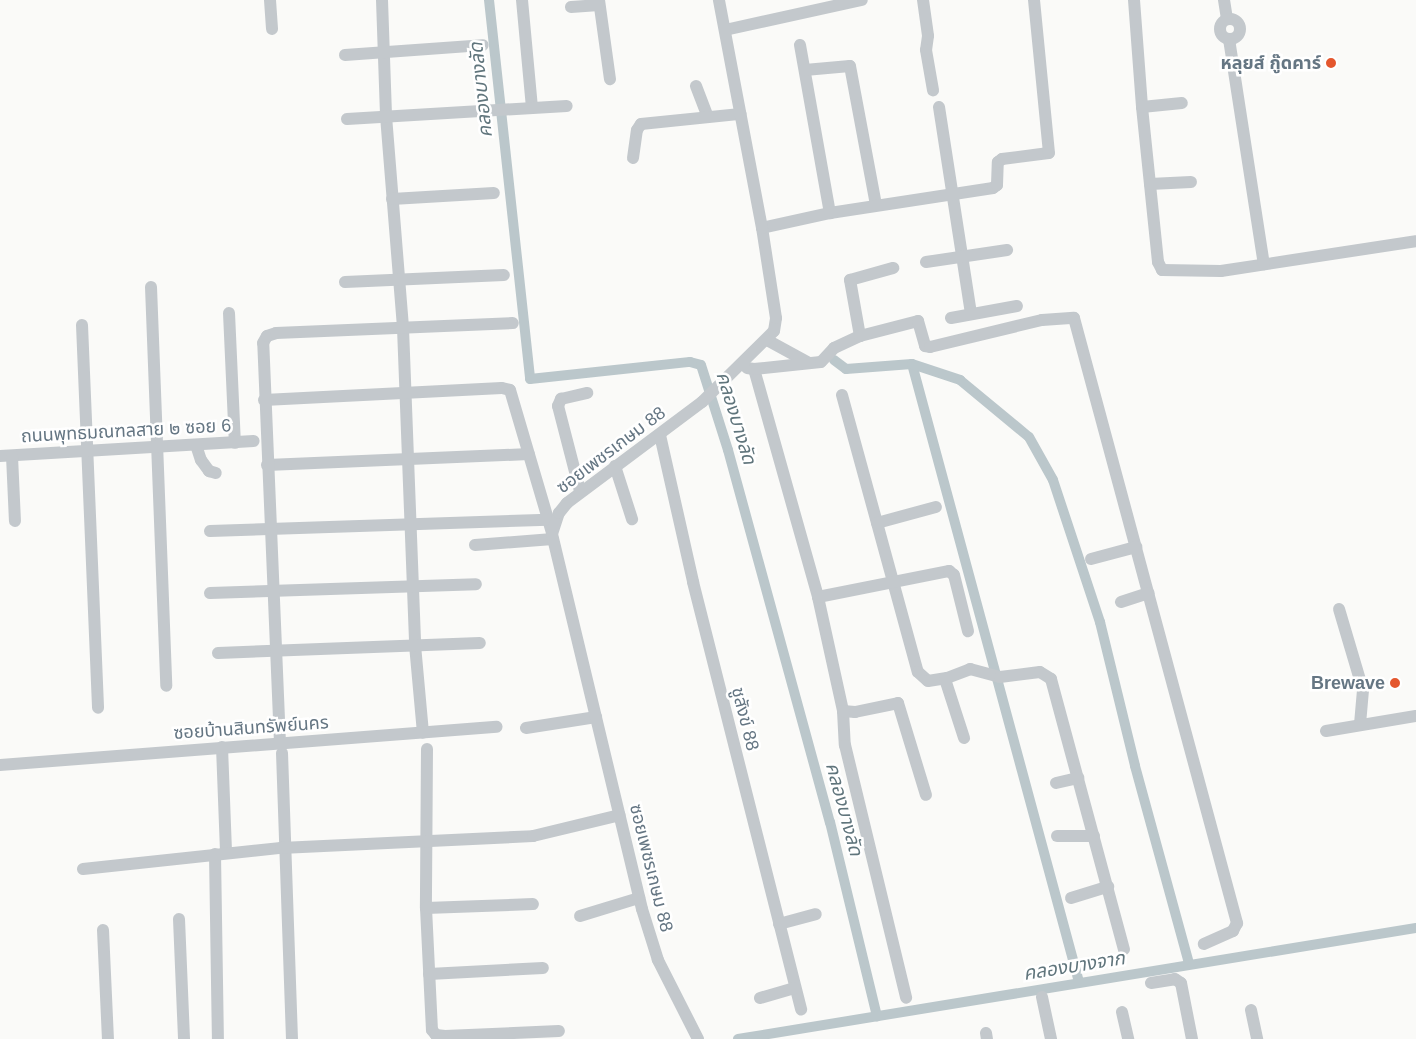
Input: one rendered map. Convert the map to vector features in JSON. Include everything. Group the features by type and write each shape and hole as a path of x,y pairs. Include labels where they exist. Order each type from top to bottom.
{"street":[{"path":"270,0 272,29"},
{"path":"382,0 386,116 403,328 415,645 424,732"},
{"path":"522,0 532,108"},
{"name":"ซอยเพชรเกษม 88","path":"697,1037 658,960 639,898 552,536 558,513 580,492 660,435 702,402 741,367 774,331 776,318 762,228 719,0"},
{"path":"725,30 862,0"},
{"path":"923,0 928,36 926,50 933,90"},
{"path":"762,228 876,205 994,188 998,185 998,162 1002,159 1049,153 1034,0"},
{"path":"1134,0 1142,107 1158,262 1162,270 1212,272 1416,241"},
{"path":"1224,0 1227,19 1220,24 1219,31 1228,40 1264,264"},
{"path":"571,7 599,2 610,78"},
{"path":"345,55 483,46"},
{"path":"800,46 830,213"},
{"path":"805,70 850,66 876,205"},
{"path":"696,86 708,116"},
{"path":"1142,107 1182,103"},
{"path":"347,119 567,106"},
{"path":"939,107 971,314"},
{"path":"633,158 637,130 641,124 740,114"},
{"path":"1150,184 1191,182"},
{"path":"392,199 494,193"},
{"path":"926,262 1007,250"},
{"path":"860,336 850,280 893,268"},
{"path":"345,282 504,275"},
{"path":"151,287 166,686"},
{"path":"951,318 1017,306"},
{"path":"229,313 235,443"},
{"path":"741,367 754,369 822,362 834,348 860,336 918,321 925,346 930,347 1042,320 1074,318 1237,923 1233,931 1204,944"},
{"path":"292,1039 286,848 266,465 263,343 267,336 513,323"},
{"path":"82,325 98,708"},
{"path":"767,340 809,363"},
{"path":"754,369 818,597 844,711 845,745 906,998"},
{"path":"264,400 502,388 510,390 552,536 475,545"},
{"path":"580,492 558,406 561,399 587,393"},
{"path":"842,395 918,672 928,681 945,679 970,669 996,676 1040,672 1051,679 1124,949"},
{"name":"ชูสังข์ 88","path":"660,435 693,582 801,1010"},
{"name":"ถนนพุทธมณฑลสาย ๒ ซอย 6","path":"6,456 254,441"},
{"path":"196,445 201,460 209,471 216,473"},
{"path":"266,465 529,454"},
{"path":"6,456 15,521"},
{"path":"615,466 632,519"},
{"path":"877,522 936,507"},
{"path":"210,531 548,520"},
{"path":"1091,559 1136,547"},
{"path":"818,597 892,580 952,572 968,631"},
{"path":"210,593 476,584"},
{"path":"1121,602 1149,593"},
{"path":"1339,609 1362,690 1360,725"},
{"path":"218,653 480,643"},
{"path":"945,679 964,738"},
{"path":"844,711 855,712 898,703 926,795"},
{"path":"1326,731 1416,716"},
{"path":"526,728 596,717"},
{"name":"ซอยบ้านสินทรัพย์นคร","path":"2,763 222,747 281,748 424,732 497,727"},
{"path":"218,1039 222,747"},
{"path":"427,749 426,908 432,1030 436,1035 559,1031"},
{"path":"1056,783 1078,778"},
{"path":"83,869 220,853 286,848 533,836 620,815"},
{"path":"1057,836 1094,836"},
{"path":"1071,898 1108,887"},
{"path":"580,916 639,898"},
{"path":"426,908 533,904"},
{"path":"779,924 816,914"},
{"path":"179,918 184,1039"},
{"path":"103,930 108,1039"},
{"path":"428,974 543,968"},
{"path":"1151,983 1175,979 1181,983 1192,1039"},
{"path":"760,998 795,988"},
{"path":"1042,997 1051,1039"},
{"path":"1251,1010 1257,1039"},
{"path":"1122,1012 1128,1039"}],"waterway":[{"name":"คลองบางลัด","path":"489,0 530,379 690,362 701,365 728,450 830,822 877,1016"},
{"path":"834,360 846,369 912,364 1079,982"},
{"path":"912,364 960,380 1029,437 1053,480 1100,622 1135,766 1189,963"},
{"name":"คลองบางจาก","path":"738,1039 1416,928"}],"place":[{"name":"หลุยส์ กู๊ดคาร์","path":"1331,63"},
{"name":"Brewave","path":"1395,683"}]}
